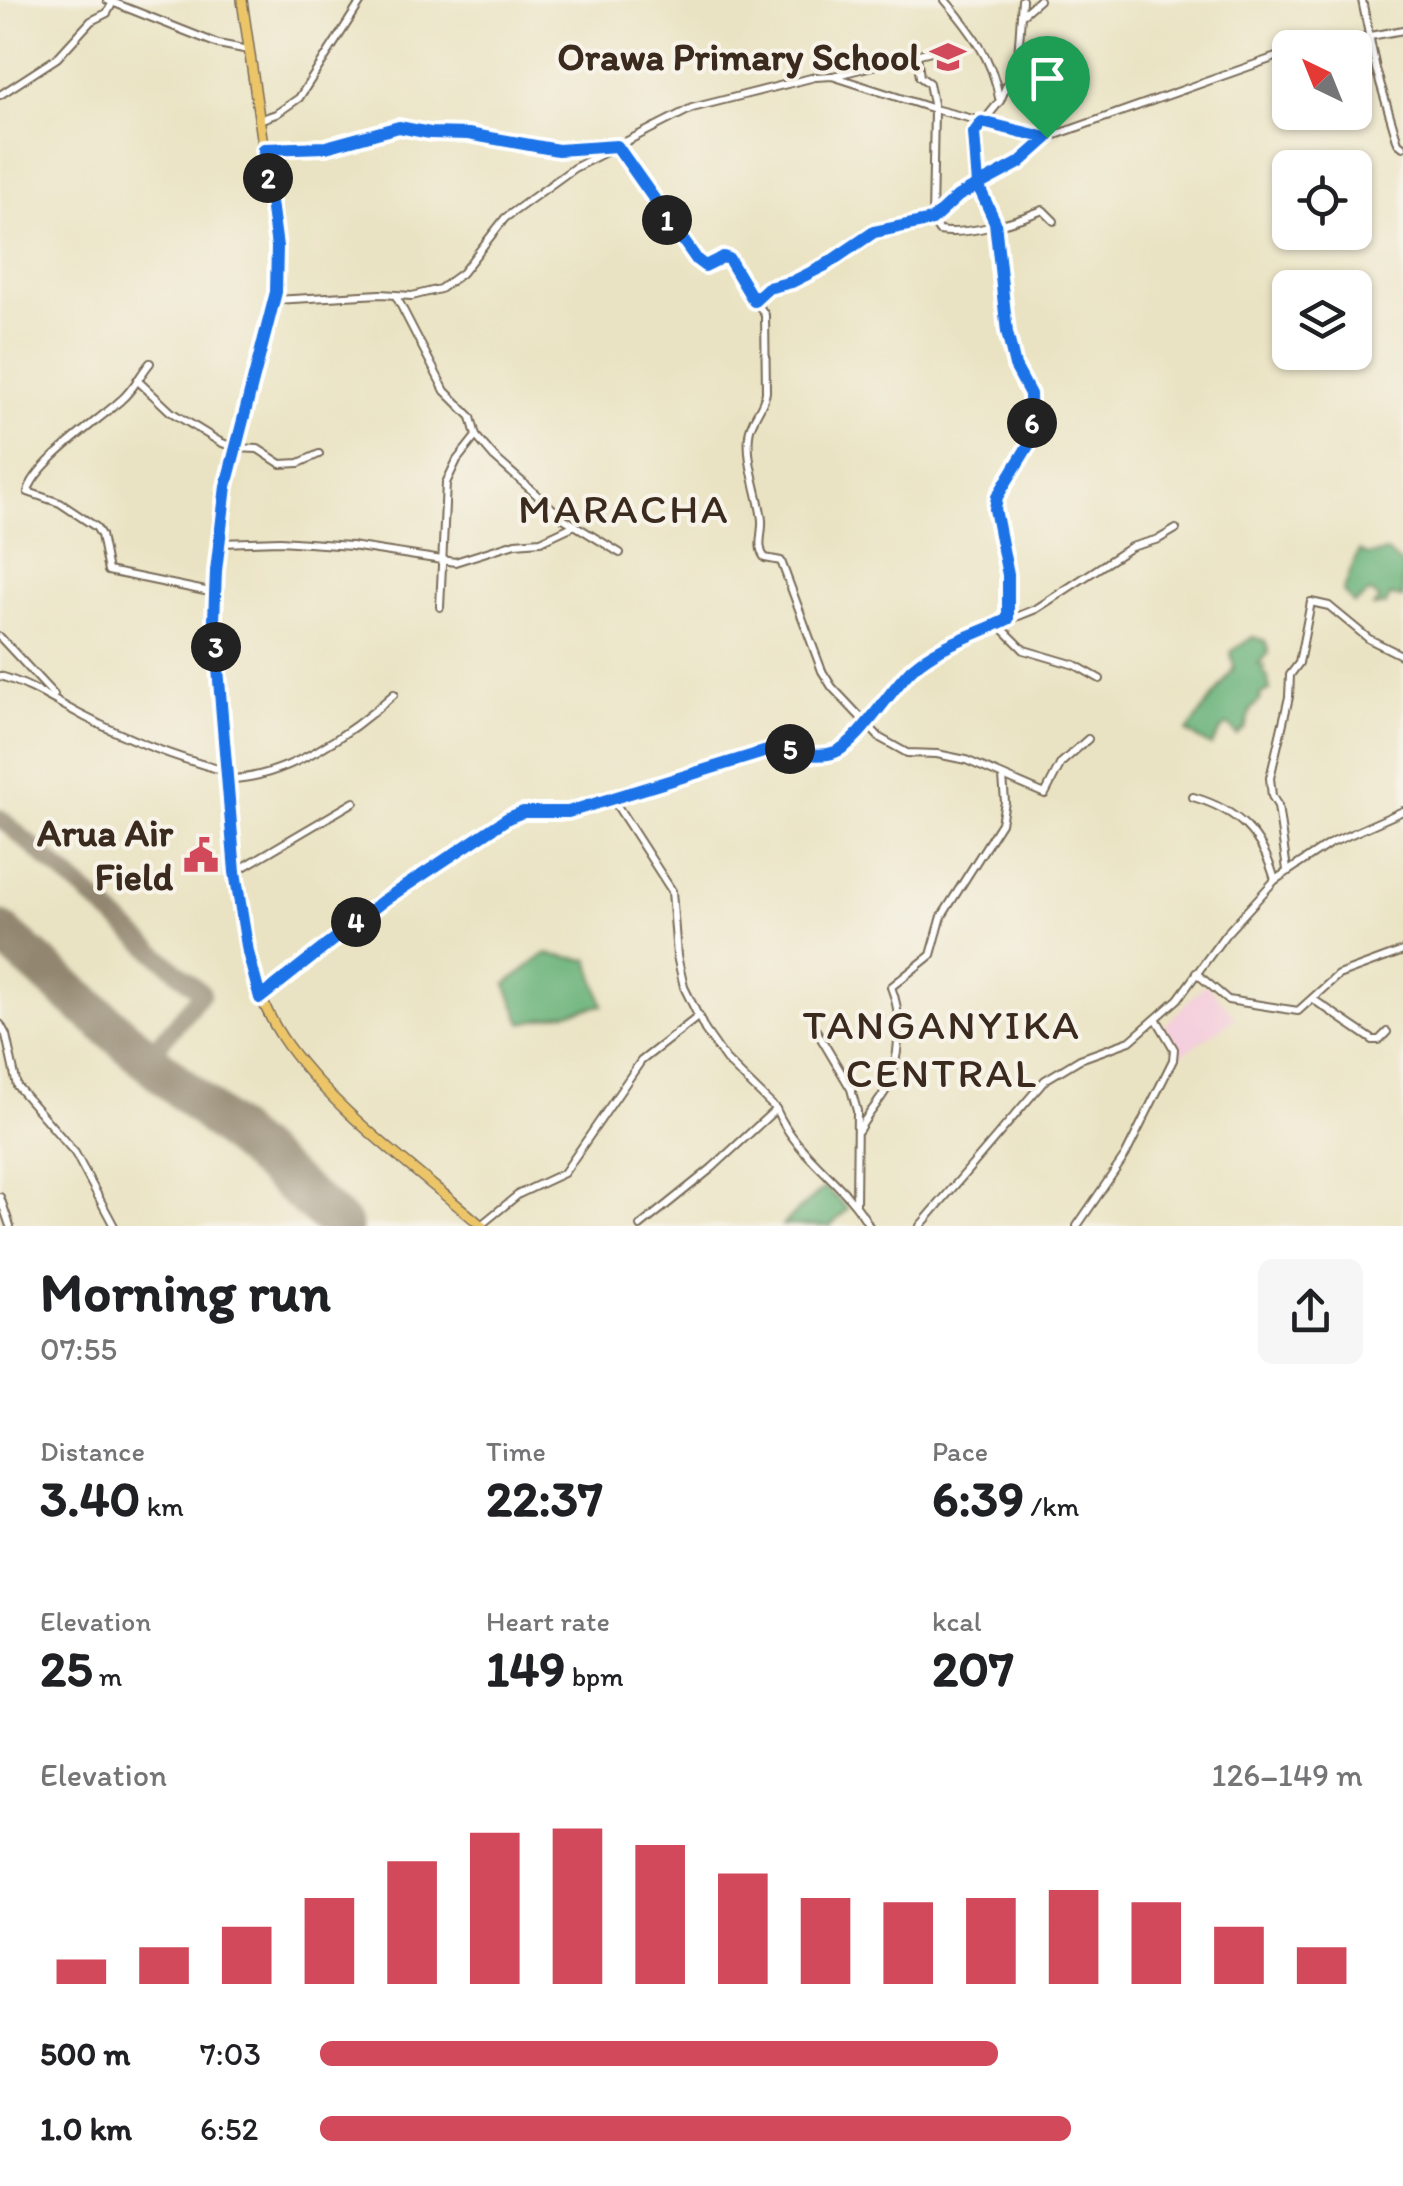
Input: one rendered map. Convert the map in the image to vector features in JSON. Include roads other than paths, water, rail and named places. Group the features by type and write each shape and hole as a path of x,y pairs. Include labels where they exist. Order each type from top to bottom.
{"main road":[{"path":"242,0 277,247 275,300 235,448 218,543 214,593 225,775 248,952 260,998 287,1045 321,1084 481,1226"}],"street":[{"path":"260,120 290,107 299,98 362,0"},
{"path":"945,0 988,61 1000,101"},
{"path":"1008,619 1008,575 995,509 997,497 1033,436 1030,394 1015,366 1007,332 995,224 978,185 974,133 1000,101 1018,58 1022,0"},
{"path":"1023,14 1038,0"},
{"path":"1362,0 1368,30"},
{"path":"0,95 56,58 91,21 107,12 110,1 218,44 249,50"},
{"path":"1372,35 1403,30"},
{"path":"275,300 430,293 447,285 469,265 504,218 555,179 704,104 943,48"},
{"path":"1372,48 1398,143 1403,146"},
{"path":"917,55 920,77 929,82 934,110 932,220 939,231 954,234 1015,221 1043,210 1054,221"},
{"path":"754,301 768,288 792,282 824,266 874,232 932,220 950,202 1019,163 1047,138 1272,58"},
{"path":"832,76 934,110 1047,138"},
{"path":"264,149 326,147 399,127 558,150 617,146"},
{"path":"617,146 697,260 705,266 723,257 729,259 763,311 768,332 766,392 761,410 751,424 748,442 762,520 760,552 765,558 783,564 822,671 880,738 907,754 956,757 1047,794 1061,763 1088,739"},
{"path":"396,295 445,391 471,416 476,436 515,478 575,525 620,553"},
{"path":"150,363 119,402 52,458 28,492 60,503 96,527 102,535 108,571 214,593"},
{"path":"137,380 194,430 235,448 258,449 282,464 299,464 319,454"},
{"path":"440,607 446,483 450,471 476,436"},
{"path":"218,543 350,546 441,561 466,560 516,543 542,542 575,525"},
{"path":"260,998 383,901 508,818 523,812 568,812 767,751 838,751 849,744 897,684 927,657 1059,596 1131,547 1176,529"},
{"path":"1287,870 1270,778 1289,697 1290,675 1299,663 1311,602 1329,606 1369,639 1403,656"},
{"path":"998,624 1024,650 1074,665 1100,680"},
{"path":"0,637 57,700"},
{"path":"0,676 57,700 106,727 242,779 298,760 350,730 394,694"},
{"path":"859,1130 892,1074 900,1016 891,987 931,955 942,916 1000,822 1006,802 1003,777"},
{"path":"1193,797 1227,808 1235,815 1261,842 1274,880"},
{"path":"612,798 672,892 677,956 684,987 698,1016 726,1060 776,1109 795,1143 856,1205 868,1226"},
{"path":"235,872 354,802"},
{"path":"920,1226 1045,1080 1080,1059 1130,1041 1156,1020 1186,990 1274,880 1329,844 1403,811"},
{"path":"1196,973 1233,1002 1292,1012 1306,1008 1338,975 1403,951"},
{"path":"1314,1000 1374,1040 1387,1032"},
{"path":"481,1226 519,1194 564,1173 641,1061 698,1016"},
{"path":"1078,1226 1125,1156 1174,1060 1174,1049 1156,1020"},
{"path":"0,1024 17,1086 75,1153 114,1226"},
{"path":"816,1030 850,1089 859,1130 856,1205"},
{"path":"640,1226 776,1109"},
{"path":"0,1197 10,1226"}],"place":[{"name":"Orawa Primary School","path":"948,57"},
{"name":"Arua Air Field","path":"201,855"}],"district":[{"name":"MARACHA","path":"624,508"},
{"name":"TANGANYIKA CENTRAL","path":"942,1048"}]}
